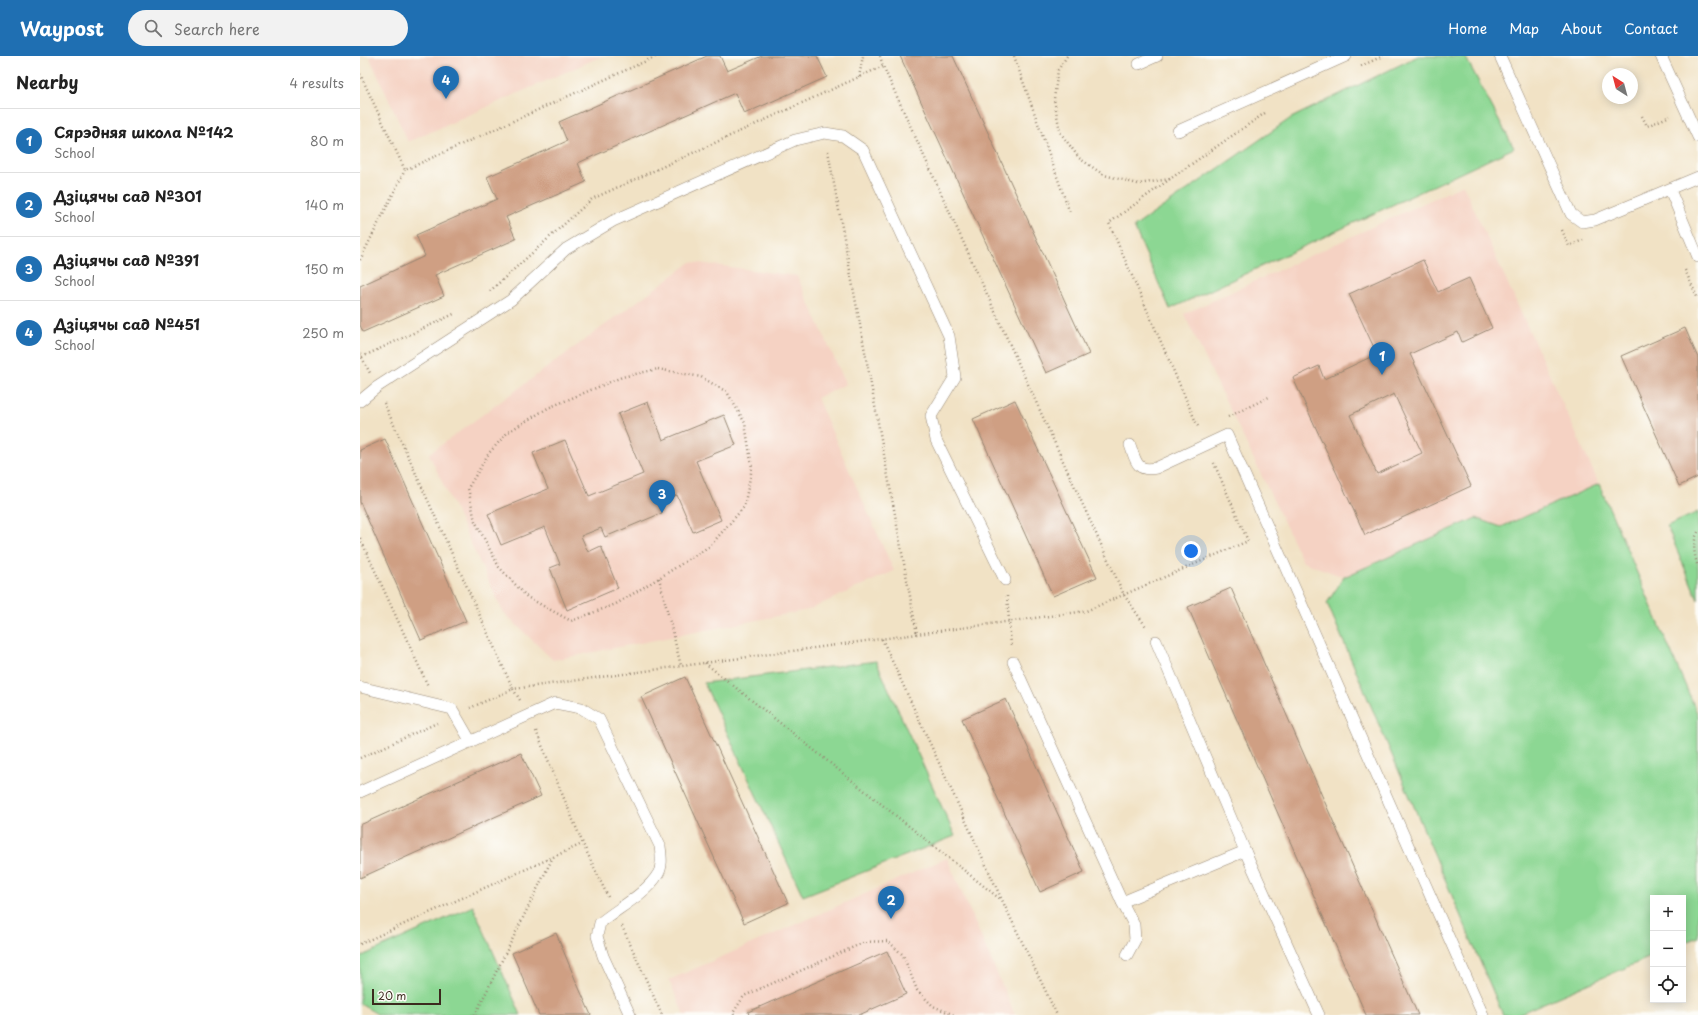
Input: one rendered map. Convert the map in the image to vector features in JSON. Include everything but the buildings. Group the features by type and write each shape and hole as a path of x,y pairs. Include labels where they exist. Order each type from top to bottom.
{"lane":[{"path":"1139,64 1157,56"},
{"path":"1178,131 1346,56"},
{"path":"1500,56 1571,214 1582,222 1596,220 1698,177"},
{"path":"1661,56 1698,137"},
{"path":"360,401 377,387 511,300 566,249 612,221 795,140 825,133 843,136 863,150 949,336 955,377 931,416 936,440 1005,580"},
{"path":"1670,190 1698,257"},
{"path":"1130,445 1138,466 1146,470 1156,468 1227,435 1483,1015"},
{"path":"1156,641 1245,851 1319,1015"},
{"path":"1013,662 1122,902 1134,925 1135,940 1127,955"},
{"path":"360,687 452,709 471,742"},
{"path":"360,792 555,703 581,708 599,719 660,846 662,862 658,874 640,894 600,923 596,936 630,1015"},
{"path":"1122,902 1245,851"}],"path":[{"path":"360,260 405,170 657,56"},
{"path":"859,77 862,56"},
{"path":"880,56 883,66 1124,595 1156,641"},
{"path":"1014,56 1070,213"},
{"path":"360,74 405,170"},
{"path":"1642,116 1647,126 1672,115"},
{"path":"825,133 917,634"},
{"path":"1170,179 1109,223 1200,430 1206,427"},
{"path":"360,354 377,387 513,689 529,716 583,844 662,1015"},
{"path":"658,369 701,377 727,392 745,423 752,468 744,507 710,546 660,578 616,604 572,621 527,597 499,567 475,522 468,488 489,453 508,432 548,408 622,377 658,369"},
{"path":"1227,418 1271,396"},
{"path":"360,758 513,689 1086,611 1248,541 1206,444"},
{"path":"1698,532 1695,538 1694,548 1698,567"},
{"path":"360,538 436,705"},
{"path":"660,578 681,666"},
{"path":"1005,580 1013,662"},
{"path":"882,639 1002,900 1058,1015"},
{"path":"705,663 1002,900"},
{"path":"360,944 583,844"},
{"path":"475,1015 553,858"},
{"path":"734,1015 733,1013 744,996 865,942 888,941 903,955 917,990 934,1006 954,1015"}],"shaded area":[{"path":"369,56 602,56 408,142"},
{"path":"1463,185 1599,484 1501,527 1476,518 1344,577 1303,562 1184,314"},
{"path":"691,262 797,276 846,384 817,398 894,571 808,610 553,660 503,612 429,454"},
{"path":"947,858 1015,1015 684,1015 669,980"}],"green space":[{"path":"1418,56 1465,56 1514,148 1170,309 1134,227 1291,118"},
{"path":"1599,484 1698,715 1698,937 1686,942 1686,895 1650,895 1650,957 1516,1015 1503,1015 1327,603 1344,577 1476,518 1501,527"},
{"path":"1698,512 1698,600 1667,526"},
{"path":"876,661 955,836 803,896 704,683"},
{"path":"473,906 521,1015 379,1015 360,1004 360,957"}],"place":[{"name":"Дзіцячы сад №451","path":"446,99"},
{"name":"Сярэдняя школа №142","path":"1382,375"},
{"name":"Дзіцячы сад №391","path":"662,513"},
{"name":"Дзіцячы сад №301","path":"891,919"}]}
